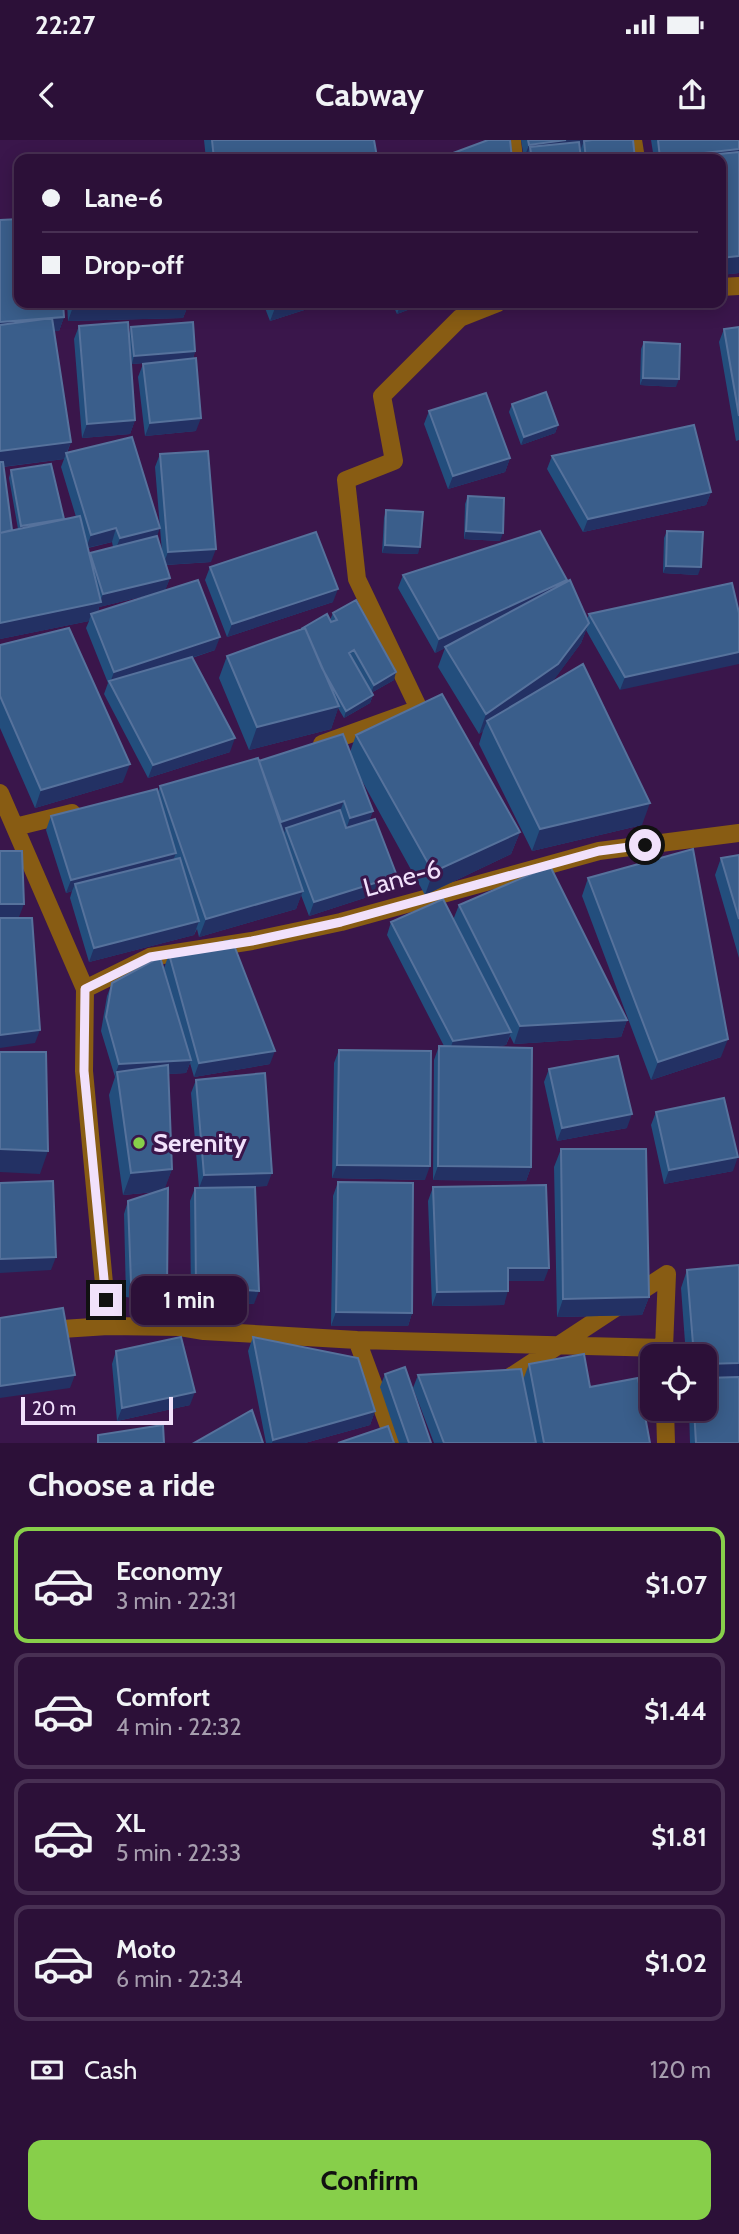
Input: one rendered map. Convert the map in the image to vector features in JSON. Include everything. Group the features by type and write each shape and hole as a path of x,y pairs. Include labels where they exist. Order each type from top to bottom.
{"street":[{"path":"302,749 341,738 419,709 357,579 346,480 394,461 382,396 460,318 485,308"},
{"path":"0,793 85,989 84,1071 108,1326"},
{"path":"15,827 94,807"},
{"name":"Lane-6","path":"85,989 150,957 252,941 341,922 599,851 739,833"},
{"path":"487,1392 667,1274 664,1344"},
{"path":"0,1333 108,1326 180,1327 204,1331 357,1340 640,1351"},
{"path":"357,1340 396,1443"},
{"path":"665,1421 666,1443"}],"building":[{"path":"212,140 374,140 376,154 213,154"},
{"path":"488,140 510,140 511,154 450,154"},
{"path":"528,140 566,140 529,145"},
{"path":"633,140 634,154 585,154 584,141"},
{"path":"658,140 739,140 739,149 695,154 660,154"},
{"path":"579,142 580,154 531,154 530,147"},
{"path":"739,152 739,256 726,257 726,154 719,154"},
{"path":"14,219 14,308 63,308 64,317 0,322 0,220"},
{"path":"52,318 71,442 0,451 0,325"},
{"path":"128,322 135,420 87,424 79,326"},
{"path":"193,322 195,351 134,356 131,327"},
{"path":"739,327 739,416 724,329"},
{"path":"644,342 680,344 679,379 643,378"},
{"path":"196,358 201,418 150,423 143,364"},
{"path":"546,392 558,425 524,437 512,404"},
{"path":"486,393 510,458 453,476 429,411"},
{"path":"694,425 711,492 588,519 552,456"},
{"path":"132,437 160,528 120,538 116,528 91,535 66,453"},
{"path":"208,451 216,549 168,552 160,454"},
{"path":"0,462 3,462 12,530 0,533"},
{"path":"51,464 64,519 21,526 11,470"},
{"path":"468,496 504,498 503,533 466,531"},
{"path":"386,510 423,512 420,547 385,545"},
{"path":"80,516 101,602 0,623 0,533"},
{"path":"540,531 567,580 439,639 403,575"},
{"path":"667,531 703,532 701,567 666,566"},
{"path":"316,532 338,589 232,624 210,567"},
{"path":"157,536 170,578 103,594 90,553"},
{"path":"198,580 220,637 114,672 91,614"},
{"path":"570,580 589,623 558,664 486,714 445,647"},
{"path":"732,583 739,613 739,652 625,677 589,614"},
{"path":"356,600 396,672 374,685 354,650 349,653 373,695 346,711 322,668 305,628 301,629 327,614 331,622 337,620 333,613"},
{"path":"69,628 130,764 41,790 0,696 0,645"},
{"path":"305,628 339,706 257,727 227,656"},
{"path":"192,657 235,738 153,765 109,681"},
{"path":"583,664 650,803 540,829 487,721"},
{"path":"442,694 520,832 433,872 356,735"},
{"path":"343,734 373,811 350,818 344,801 281,822 259,761"},
{"path":"258,758 303,891 206,919 160,786"},
{"path":"157,789 176,853 71,880 51,816"},
{"path":"340,810 346,828 375,819 397,876 314,902 286,828"},
{"path":"693,849 728,1039 658,1062 588,878"},
{"path":"0,851 22,851 24,904 0,904"},
{"path":"739,855 739,919 721,858"},
{"path":"180,858 199,921 94,948 75,884"},
{"path":"550,866 627,1020 520,1026 459,905"},
{"path":"443,899 511,1032 453,1041 391,922"},
{"path":"0,918 32,918 40,1030 0,1035"},
{"path":"232,940 275,1051 199,1063 169,954"},
{"path":"160,957 191,1060 119,1064 106,1017 112,983"},
{"path":"439,1046 532,1048 531,1167 438,1166"},
{"path":"339,1050 431,1051 430,1166 337,1165"},
{"path":"0,1052 46,1052 48,1151 0,1149"},
{"path":"618,1056 632,1114 562,1128 549,1069"},
{"name":"Serenity","path":"168,1065 172,1169 131,1173 117,1072"},
{"path":"265,1073 272,1173 204,1175 196,1080"},
{"path":"724,1098 738,1157 669,1170 656,1112"},
{"path":"561,1149 646,1149 649,1297 563,1299"},
{"path":"53,1181 56,1257 0,1259 0,1183"},
{"path":"338,1182 413,1183 412,1313 336,1312"},
{"path":"546,1185 549,1268 508,1268 508,1291 437,1292 433,1187"},
{"path":"255,1187 259,1291 196,1287 195,1188"},
{"path":"168,1188 167,1289 131,1283 128,1201"},
{"path":"739,1265 739,1363 717,1364 717,1344 693,1344 687,1270"},
{"path":"63,1308 75,1375 0,1386 0,1318"},
{"path":"181,1337 195,1392 122,1408 116,1351"},
{"path":"253,1337 358,1358 375,1411 273,1440"},
{"path":"584,1354 590,1387 638,1378 640,1421 646,1421 650,1443 544,1443 529,1364"},
{"path":"405,1367 431,1443 409,1443 385,1374"},
{"path":"521,1369 536,1443 444,1443 418,1375"},
{"path":"739,1377 739,1443 696,1443 695,1421 717,1421 717,1378"},
{"path":"252,1410 263,1443 194,1443"},
{"path":"163,1425 164,1443 98,1443 98,1435"},
{"path":"388,1426 394,1443 338,1443"}],"place":[{"name":"Serenity","path":"139,1143"}],"route":[{"path":"106,1300 84,1071 85,989 150,957 252,941 341,922 599,851 645,845"}]}
